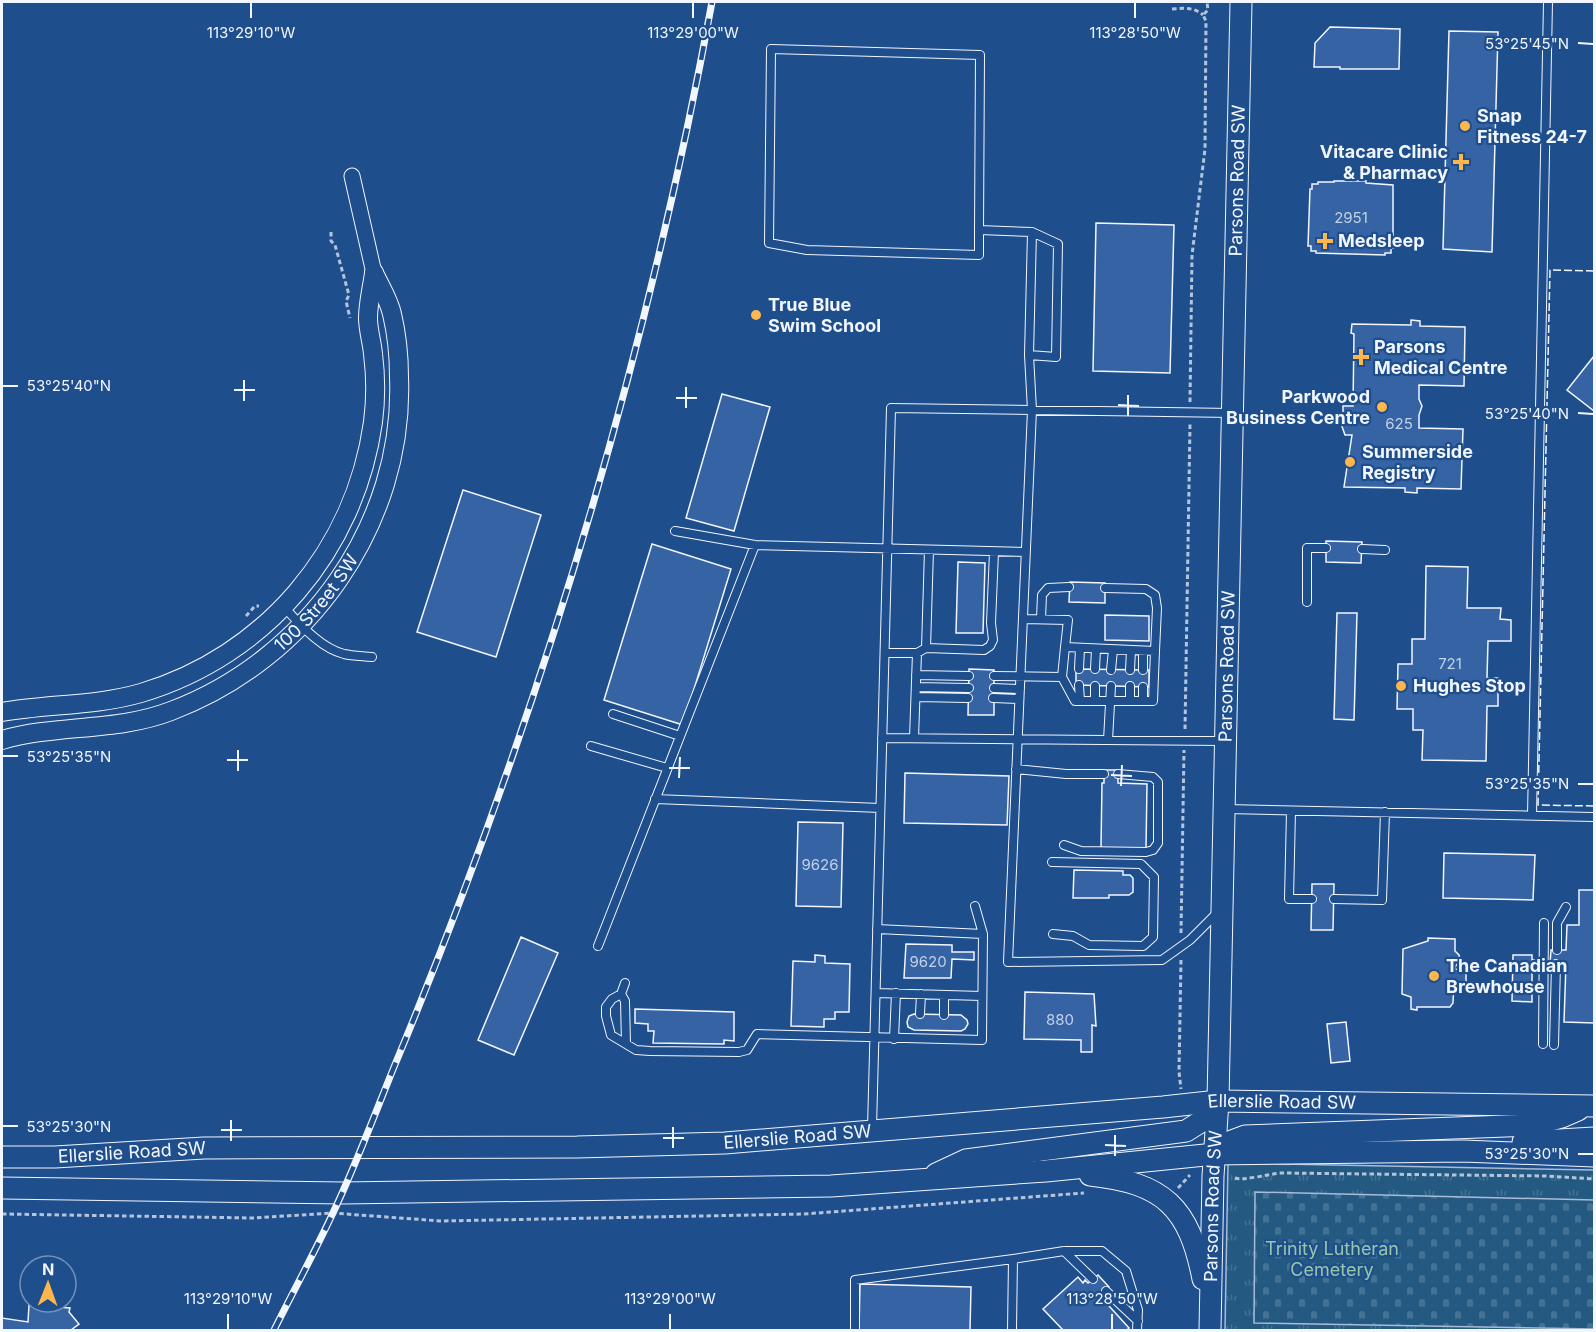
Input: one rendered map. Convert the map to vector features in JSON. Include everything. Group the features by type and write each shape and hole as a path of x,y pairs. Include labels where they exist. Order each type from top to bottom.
{"main road":[{"name":"Parsons Road SW","path":"1210,1324 1218,1101 1241,2"},
{"name":"Ellerslie Road SW","path":"2,1157 204,1148 577,1147 725,1143 1218,1101 1590,1106"},
{"path":"922,1180 966,1160 1186,1131 1205,1119 1218,1101"},
{"path":"1215,1154 1229,1142 1245,1136 1533,1125 1590,1106"},
{"path":"1463,1151 1537,1140 1594,1138"},
{"name":"Ellerslie Road SW","path":"2,1188 343,1193 831,1186 1046,1172 1215,1154 1463,1151 1594,1156"},
{"path":"1046,1172 1110,1177 1132,1182 1167,1200 1180,1214 1190,1231 1197,1252 1210,1324"}],"street":[{"name":"100 Street SW","path":"2,740 27,734 120,723 170,712 235,679 281,645 301,626 342,575 365,537 375,513 392,460 399,407 398,351 392,312 374,273 352,176"},
{"name":"100 Street SW","path":"2,712 111,699 170,683 196,671 245,642 284,607 316,567 344,522 368,450 375,405 373,353 368,318 374,273"}],"lane":[{"path":"1532,815 1548,2"},
{"path":"771,50 980,55 979,230 979,255 807,250 769,243 771,50"},
{"path":"979,230 1032,232 1058,244 1056,357 1029,355"},
{"path":"1032,232 1029,355 1032,410 1008,962 1162,960 1190,939 1221,908"},
{"path":"872,1131 891,408 1234,413"},
{"path":"675,531 755,545 1026,552"},
{"path":"597,946 755,545"},
{"path":"1307,602 1307,548 1326,548"},
{"path":"1362,549 1385,550"},
{"path":"926,648 929,550"},
{"path":"885,653 917,653 926,648 984,650 990,646 993,640 991,623 993,552"},
{"path":"1041,619 1042,595 1048,588 1070,587"},
{"path":"1023,619 1068,620 1062,677 1075,701 1153,701 1157,608 1155,595 1146,589 1105,588"},
{"path":"284,607 301,626 328,647 345,655 372,657"},
{"path":"1065,647 1155,651"},
{"path":"1079,669 1080,648"},
{"path":"1095,669 1096,649"},
{"path":"1111,670 1113,650"},
{"path":"1130,670 1131,650"},
{"path":"1143,651 1143,670"},
{"path":"914,738 917,653"},
{"path":"916,675 969,676"},
{"path":"994,676 1062,677"},
{"path":"1079,685 1080,701"},
{"path":"1095,686 1095,701"},
{"path":"1108,740 1112,686"},
{"path":"1130,686 1130,700"},
{"path":"916,687 969,688"},
{"path":"1143,687 1143,701"},
{"path":"993,688 1020,689"},
{"path":"916,697 968,698"},
{"path":"993,698 1019,699"},
{"path":"613,714 680,736"},
{"path":"882,738 1226,741"},
{"path":"591,746 667,768"},
{"path":"1016,769 1066,774 1104,774"},
{"path":"1064,845 1081,851 1146,852 1153,850 1158,843 1158,782 1153,777 1118,774"},
{"path":"655,799 880,808"},
{"path":"1224,809 1594,817"},
{"path":"1291,811 1289,899 1312,899"},
{"path":"1334,899 1382,900 1385,812"},
{"path":"1052,862 1141,864 1154,877 1153,937 1143,946 1089,945 1073,936 1053,934"},
{"path":"625,983 621,994 612,999 606,1007 606,1016 611,1035 636,1050 739,1052 747,1050 757,1034 982,1040 982,934 975,906"},
{"path":"1557,950 1557,923 1566,908"},
{"path":"1543,1044 1544,922"},
{"path":"877,929 982,934"},
{"path":"1554,1045 1556,964"},
{"path":"876,993 982,996"},
{"path":"894,1039 896,993"},
{"path":"621,994 625,1001 626,1044"},
{"path":"920,1014 921,994"},
{"path":"944,995 944,1015"},
{"path":"919,1030 919,1039"},
{"path":"943,1040 944,1030"},
{"path":"1064,1251 1093,1279"},
{"path":"855,1330 855,1280 1064,1251 1102,1251 1126,1271 1138,1310 1137,1330"},
{"path":"1012,1330 1013,1259"},
{"path":"1106,1291 1138,1321"}],"path":[{"path":"1203,15 1208,10 1207,2"},
{"path":"1172,9 1197,10 1206,21 1205,149 1192,255 1190,388"},
{"path":"331,232 331,241 335,245 349,295 346,301 350,320"},
{"path":"1185,721 1190,434"},
{"path":"239,623 255,606 261,606"},
{"path":"1181,931 1184,757"},
{"path":"1180,1082 1181,957"},
{"path":"1235,1178 1241,1180 1281,1173 1450,1174 1594,1179"},
{"path":"1171,1195 1192,1174"},
{"path":"2,1214 254,1218 332,1213 453,1221 804,1214 1086,1193"}],"green space":[{"name":"Trinity Lutheran Cemetery","path":"1228,1163 1594,1170 1594,1330 1225,1330"},
{"name":"Trinity Lutheran Cemetery","path":"1255,1192 1594,1200 1594,1329 1254,1323"}],"building":[{"path":"1330,27 1400,29 1399,69 1314,67 1315,43"},
{"path":"1449,31 1498,32 1492,252 1443,249"},
{"path":"1366,181 1366,183 1393,185 1393,248 1391,248 1391,253 1385,253 1385,255 1311,251 1311,246 1308,246 1310,189 1312,189 1312,184 1318,184 1318,182"},
{"path":"1096,223 1174,225 1170,373 1093,371"},
{"name":"Parkwood Business Centre","path":"1411,320 1420,321 1420,326 1465,327 1464,386 1419,385 1419,399 1422,406 1419,428 1463,429 1461,489 1417,488 1417,493 1405,492 1405,488 1344,487 1352,435 1345,435 1338,415 1343,415 1343,406 1353,406 1354,334 1351,333 1352,324 1411,325"},
{"path":"1594,356 1594,411 1567,390"},
{"path":"722,394 770,407 734,531 686,518"},
{"path":"463,490 541,515 496,657 417,632"},
{"path":"1326,541 1362,542 1361,563 1326,562"},
{"path":"652,544 731,569 683,725 604,700"},
{"path":"958,562 985,563 983,633 956,633"},
{"path":"1426,566 1468,567 1467,608 1501,608 1500,619 1511,620 1511,641 1488,641 1487,678 1498,678 1498,706 1487,706 1486,761 1422,760 1423,730 1413,730 1413,709 1397,709 1398,664 1412,664 1412,639 1425,639"},
{"path":"1070,582 1105,583 1105,603 1069,602"},
{"path":"1337,613 1357,613 1354,720 1334,719"},
{"path":"1105,615 1149,616 1149,641 1105,640"},
{"path":"969,669 994,670 994,715 968,715"},
{"path":"1076,669 1149,670 1149,687 1076,685"},
{"path":"1104,770 1118,770 1118,783 1147,784 1146,849 1101,848"},
{"path":"905,773 1009,776 1007,825 904,823"},
{"path":"798,822 843,823 841,907 796,906"},
{"path":"1444,853 1535,855 1533,900 1443,898"},
{"path":"1074,870 1123,871 1123,875 1130,875 1133,878 1133,892 1129,895 1109,895 1109,898 1073,898"},
{"path":"1312,884 1334,884 1333,930 1311,930"},
{"path":"1579,890 1594,890 1594,1023 1564,1022 1566,964 1550,964 1551,950 1566,950 1567,925 1579,925"},
{"path":"521,937 558,953 514,1055 478,1040"},
{"name":"The Canadian Brewhouse","path":"1428,938 1455,939 1455,951 1460,959 1454,969 1466,970 1466,982 1454,982 1453,1003 1450,1007 1411,1009 1411,997 1402,994 1403,949 1428,941"},
{"path":"906,944 952,945 952,952 974,952 974,960 952,959 951,978 904,978"},
{"path":"815,955 825,956 825,963 850,964 849,1012 835,1012 835,1019 824,1019 824,1027 791,1026 793,961 815,962"},
{"path":"1513,955 1532,955 1532,960 1538,960 1538,968 1532,968 1532,1002 1512,1001"},
{"path":"1025,992 1094,994 1096,1026 1092,1025 1092,1052 1081,1052 1081,1040 1024,1039"},
{"path":"635,1009 734,1012 734,1041 724,1040 724,1044 653,1043 654,1031 648,1031 648,1024 635,1023"},
{"path":"914,1014 961,1015 968,1024 961,1031 914,1030 908,1027 907,1022 909,1016"},
{"path":"1346,1022 1350,1061 1331,1063 1327,1024"},
{"path":"1098,1275 1109,1287 1100,1296 1129,1328 1127,1330 1063,1330 1043,1309 1078,1277 1083,1283 1085,1280 1088,1283"},
{"path":"860,1284 971,1287 970,1330 859,1330"},
{"path":"28,1314 71,1314 79,1324 71,1330 2,1330 2,1318 28,1322"}],"railway":[{"path":"274,1330 335,1209 369,1130 446,938 495,807 540,676 582,543 620,409 685,138 712,2"}],"fence":[{"path":"1594,271 1550,270 1538,805 1594,806"}],"place":[{"name":"Snap Fitness 24-7","path":"1465,126"},
{"name":"Vitacare Clinic & Pharmacy","path":"1461,162"},
{"name":"Medsleep","path":"1325,241"},
{"name":"True Blue Swim School","path":"756,315"},
{"name":"Parsons Medical Centre","path":"1361,357"},
{"name":"Parkwood Business Centre","path":"1382,407"},
{"name":"Summerside Registry","path":"1350,462"},
{"name":"Hughes Stop","path":"1401,686"},
{"name":"The Canadian Brewhouse","path":"1434,976"}]}
